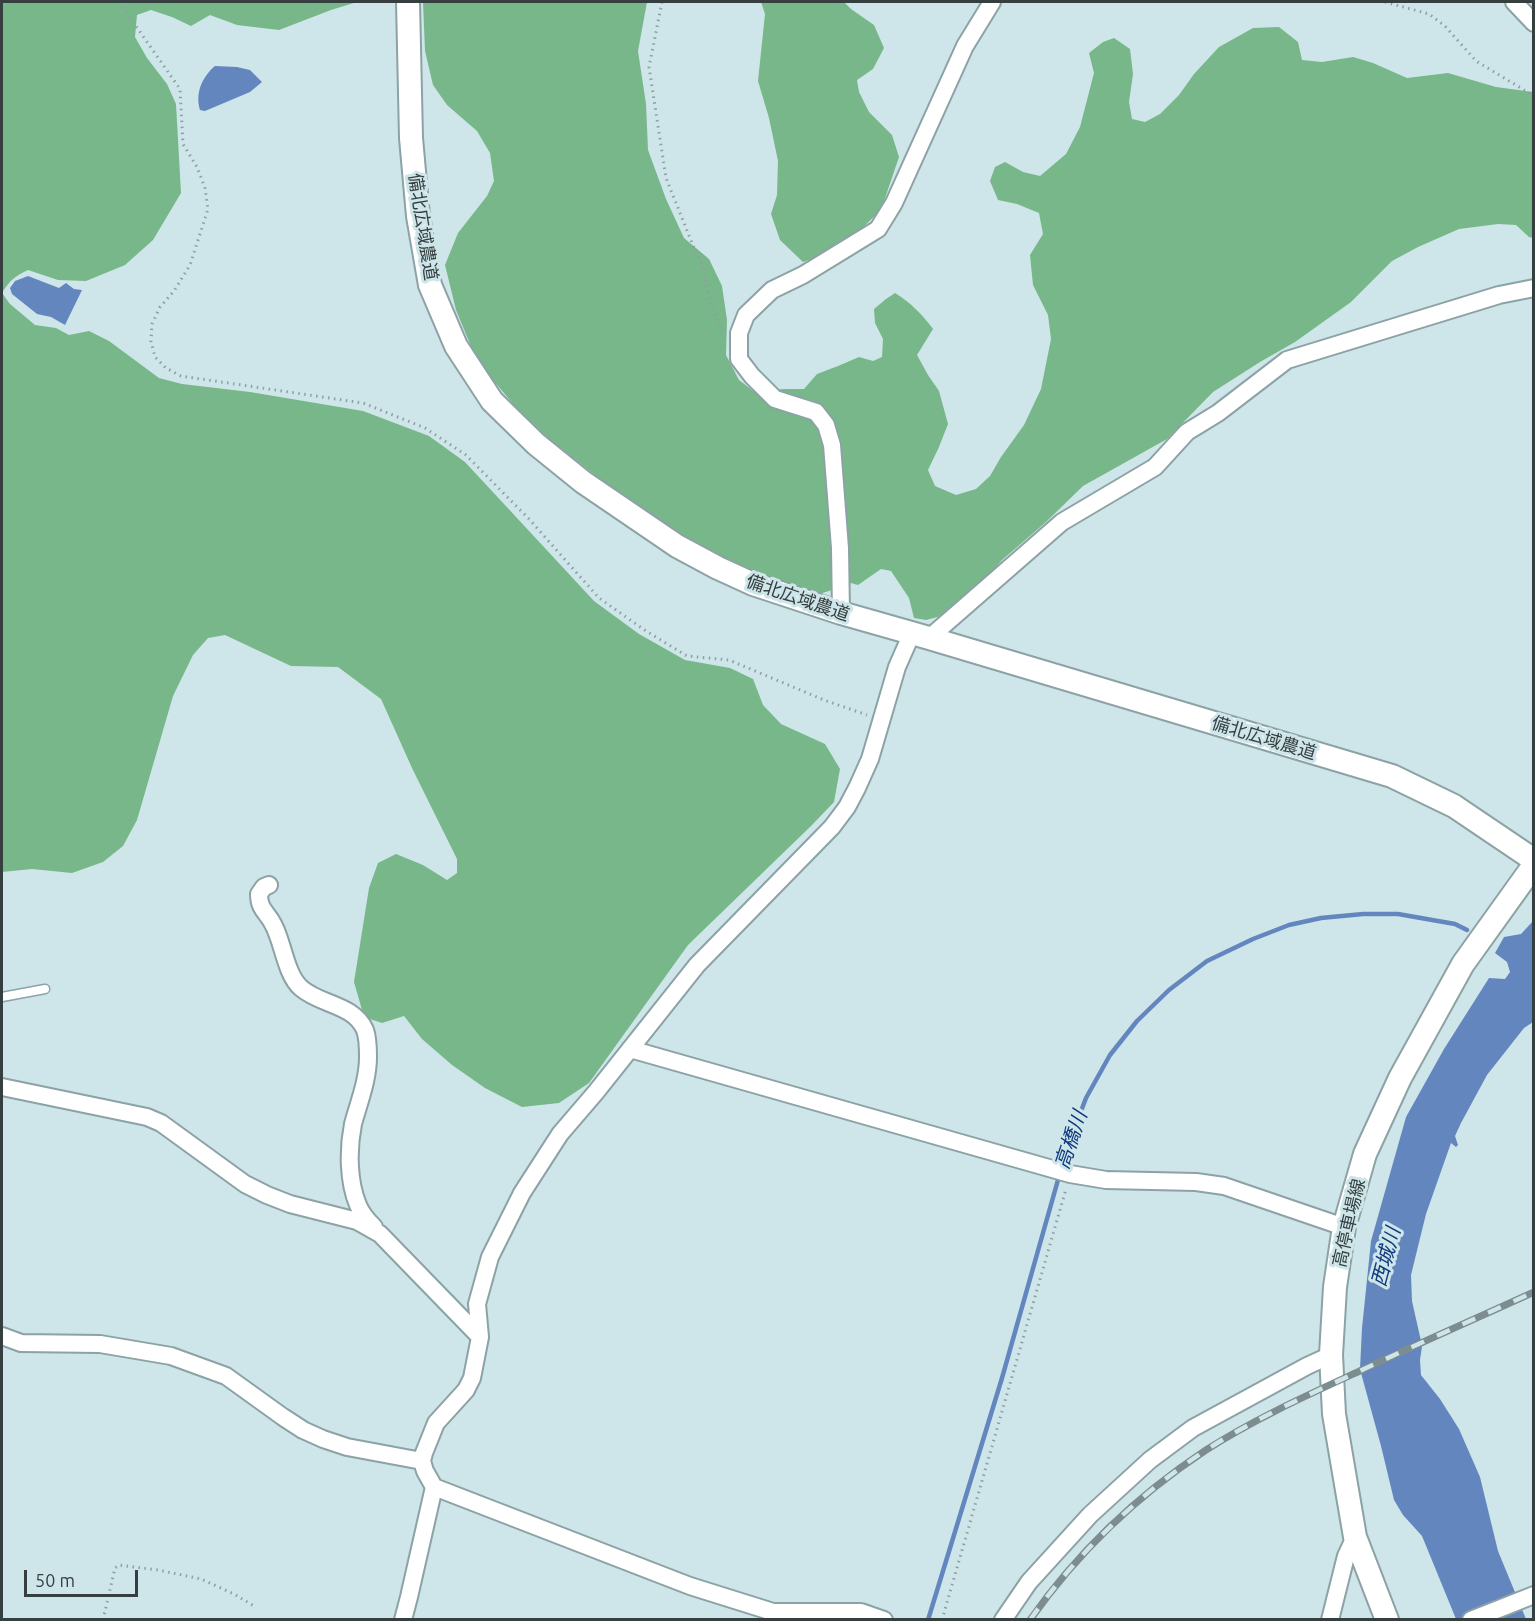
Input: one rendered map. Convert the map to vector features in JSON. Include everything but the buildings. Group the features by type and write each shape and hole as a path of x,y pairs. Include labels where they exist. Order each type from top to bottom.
{"street":[{"name":"備北広域農道","path":"408,2 411,138 418,216 430,285 456,346 492,401 536,444 583,482 678,546 753,584 841,613 1392,776 1454,806 1533,860"},
{"path":"841,613 840,548 832,445 826,425 816,412 775,399 752,376 739,359 739,333 746,315 772,290 803,275 878,229 899,192 965,46 992,2"},
{"path":"1514,2 1533,23"},
{"path":"884,1620 861,1612 773,1612 690,1586 434,1487 422,1461 436,1423 466,1390 472,1378 480,1337 477,1304 490,1257 522,1193 560,1134 696,965 832,827 847,807 870,759 897,667 921,635 1062,522 1155,467 1187,432 1218,412 1287,360 1499,295 1533,288"},
{"name":"高停車場線","path":"1387,1620 1356,1537 1334,1414 1331,1355 1335,1287 1344,1227 1365,1154 1400,1078 1463,964 1533,865"},
{"path":"269,885 264,887 259,894 260,907 276,928 297,984 309,994 348,1011 365,1030 368,1042 368,1062 365,1083 353,1126 351,1150 351,1181 359,1207 380,1234 480,1337"},
{"path":"630,1049 1064,1173 1106,1180 1196,1182 1224,1186 1344,1227"},
{"path":"2,1087 147,1117 161,1123 246,1184 267,1195 290,1204 357,1221 380,1234"},
{"path":"2,1336 21,1343 100,1344 171,1356 226,1376 303,1430 323,1439 347,1447 422,1461"},
{"path":"1003,1620 1029,1582 1090,1515 1150,1460 1193,1428 1331,1355"},
{"path":"403,1620 434,1487"},
{"path":"1330,1620 1346,1556 1356,1537"},
{"path":"1471,1620 1533,1595"}],"lane":[{"path":"2,997 45,989"}],"path":[{"path":"119,2 180,89 183,144 197,167 208,209 190,265 174,291 160,307 152,324 151,341 155,357 166,368 180,376 363,403 424,428 466,455 529,519 599,598 646,631 687,656 729,660 882,721"},
{"path":"662,2 649,67 666,178 696,253 701,260 711,304 724,333"},
{"path":"1385,2 1429,14 1445,26 1476,61 1533,96"},
{"path":"942,1620 1064,1173"},
{"path":"103,1620 115,1568 118,1565 201,1579 255,1606"}],"green space":[{"path":"2,2 357,2 279,30 237,25 210,15 191,26 151,10 137,15 135,37 147,58 167,84 176,104 181,193 153,240 125,265 86,281 58,280 28,270 13,279 2,293"},
{"path":"423,2 647,2 638,51 646,104 648,150 666,199 684,238 709,259 722,286 727,320 726,355 739,380 756,393 804,389 817,374 859,357 873,361 882,357 883,339 875,323 874,309 895,293 916,309 933,329 917,355 939,391 948,424 928,470 935,486 956,495 976,489 990,476 1024,425 1041,389 1051,339 1048,315 1033,285 1030,255 1043,234 1039,213 1017,204 998,200 990,181 995,167 1005,162 1023,172 1040,176 1066,154 1080,127 1094,73 1089,53 1103,42 1114,38 1130,49 1133,74 1129,102 1132,119 1145,122 1160,114 1179,95 1194,74 1219,47 1253,28 1279,27 1298,42 1302,60 1322,62 1353,57 1407,78 1448,73 1496,87 1533,92 1533,238 1516,225 1498,224 1459,229 1392,261 1351,302 1295,342 1213,392 1167,439 1083,486 1002,560 973,593 945,615 926,620 914,618 909,598 891,571 881,569 858,585 847,582 819,594 800,592 769,577 737,568 636,507 549,439 514,405 477,361 456,310 445,265 458,233 487,196 494,181 490,153 477,131 447,105 433,85 425,51"},
{"path":"761,2 844,2 874,25 884,48 873,69 857,80 859,92 869,112 892,135 899,157 881,210 857,233 828,253 803,262 780,240 771,214 777,195 778,161 758,81 765,14"},
{"path":"2,293 10,304 35,325 56,328 69,335 89,331 109,341 159,378 182,384 250,392 363,411 429,436 465,462 594,601 639,634 685,660 730,668 753,679 763,705 781,724 825,744 840,769 834,802 688,945 589,1083 559,1103 522,1107 485,1088 452,1065 422,1039 404,1016 382,1023 364,1017 354,982 369,888 378,863 396,854 423,865 447,880 457,873 457,859 381,699 338,667 291,666 225,635 208,638 193,655 173,696 137,820 123,846 103,862 72,873 32,869 2,872"}],"water":[{"path":"215,66 250,70 262,82 250,92 205,111 200,110 198,98 201,86 206,75"},
{"path":"28,276 59,288 66,283 74,289 82,290 65,325 51,317 37,314 12,294 10,288 15,281"},
{"name":"西城川","path":"1533,921 1533,1022 1524,1028 1487,1075 1455,1136 1458,1145 1456,1147 1451,1143 1426,1214 1411,1275 1412,1301 1421,1341 1360,1369 1371,1241 1406,1117 1444,1049 1489,978 1505,979 1510,972 1507,962 1495,953 1504,937 1521,934"},
{"path":"1422,1346 1421,1375 1459,1429 1480,1477 1498,1551 1526,1619 1456,1619 1422,1536 1403,1515 1394,1500 1361,1373"}],"waterway":[{"name":"高橋川","path":"928,1620 1002,1378 1067,1148 1086,1098 1110,1055 1137,1021 1169,990 1207,961 1289,925 1321,918 1363,914 1398,914 1455,924 1467,930"}],"railway":[{"path":"1030,1620 1048,1595 1110,1527 1156,1486 1206,1450 1244,1427 1303,1397 1534,1292"}]}
